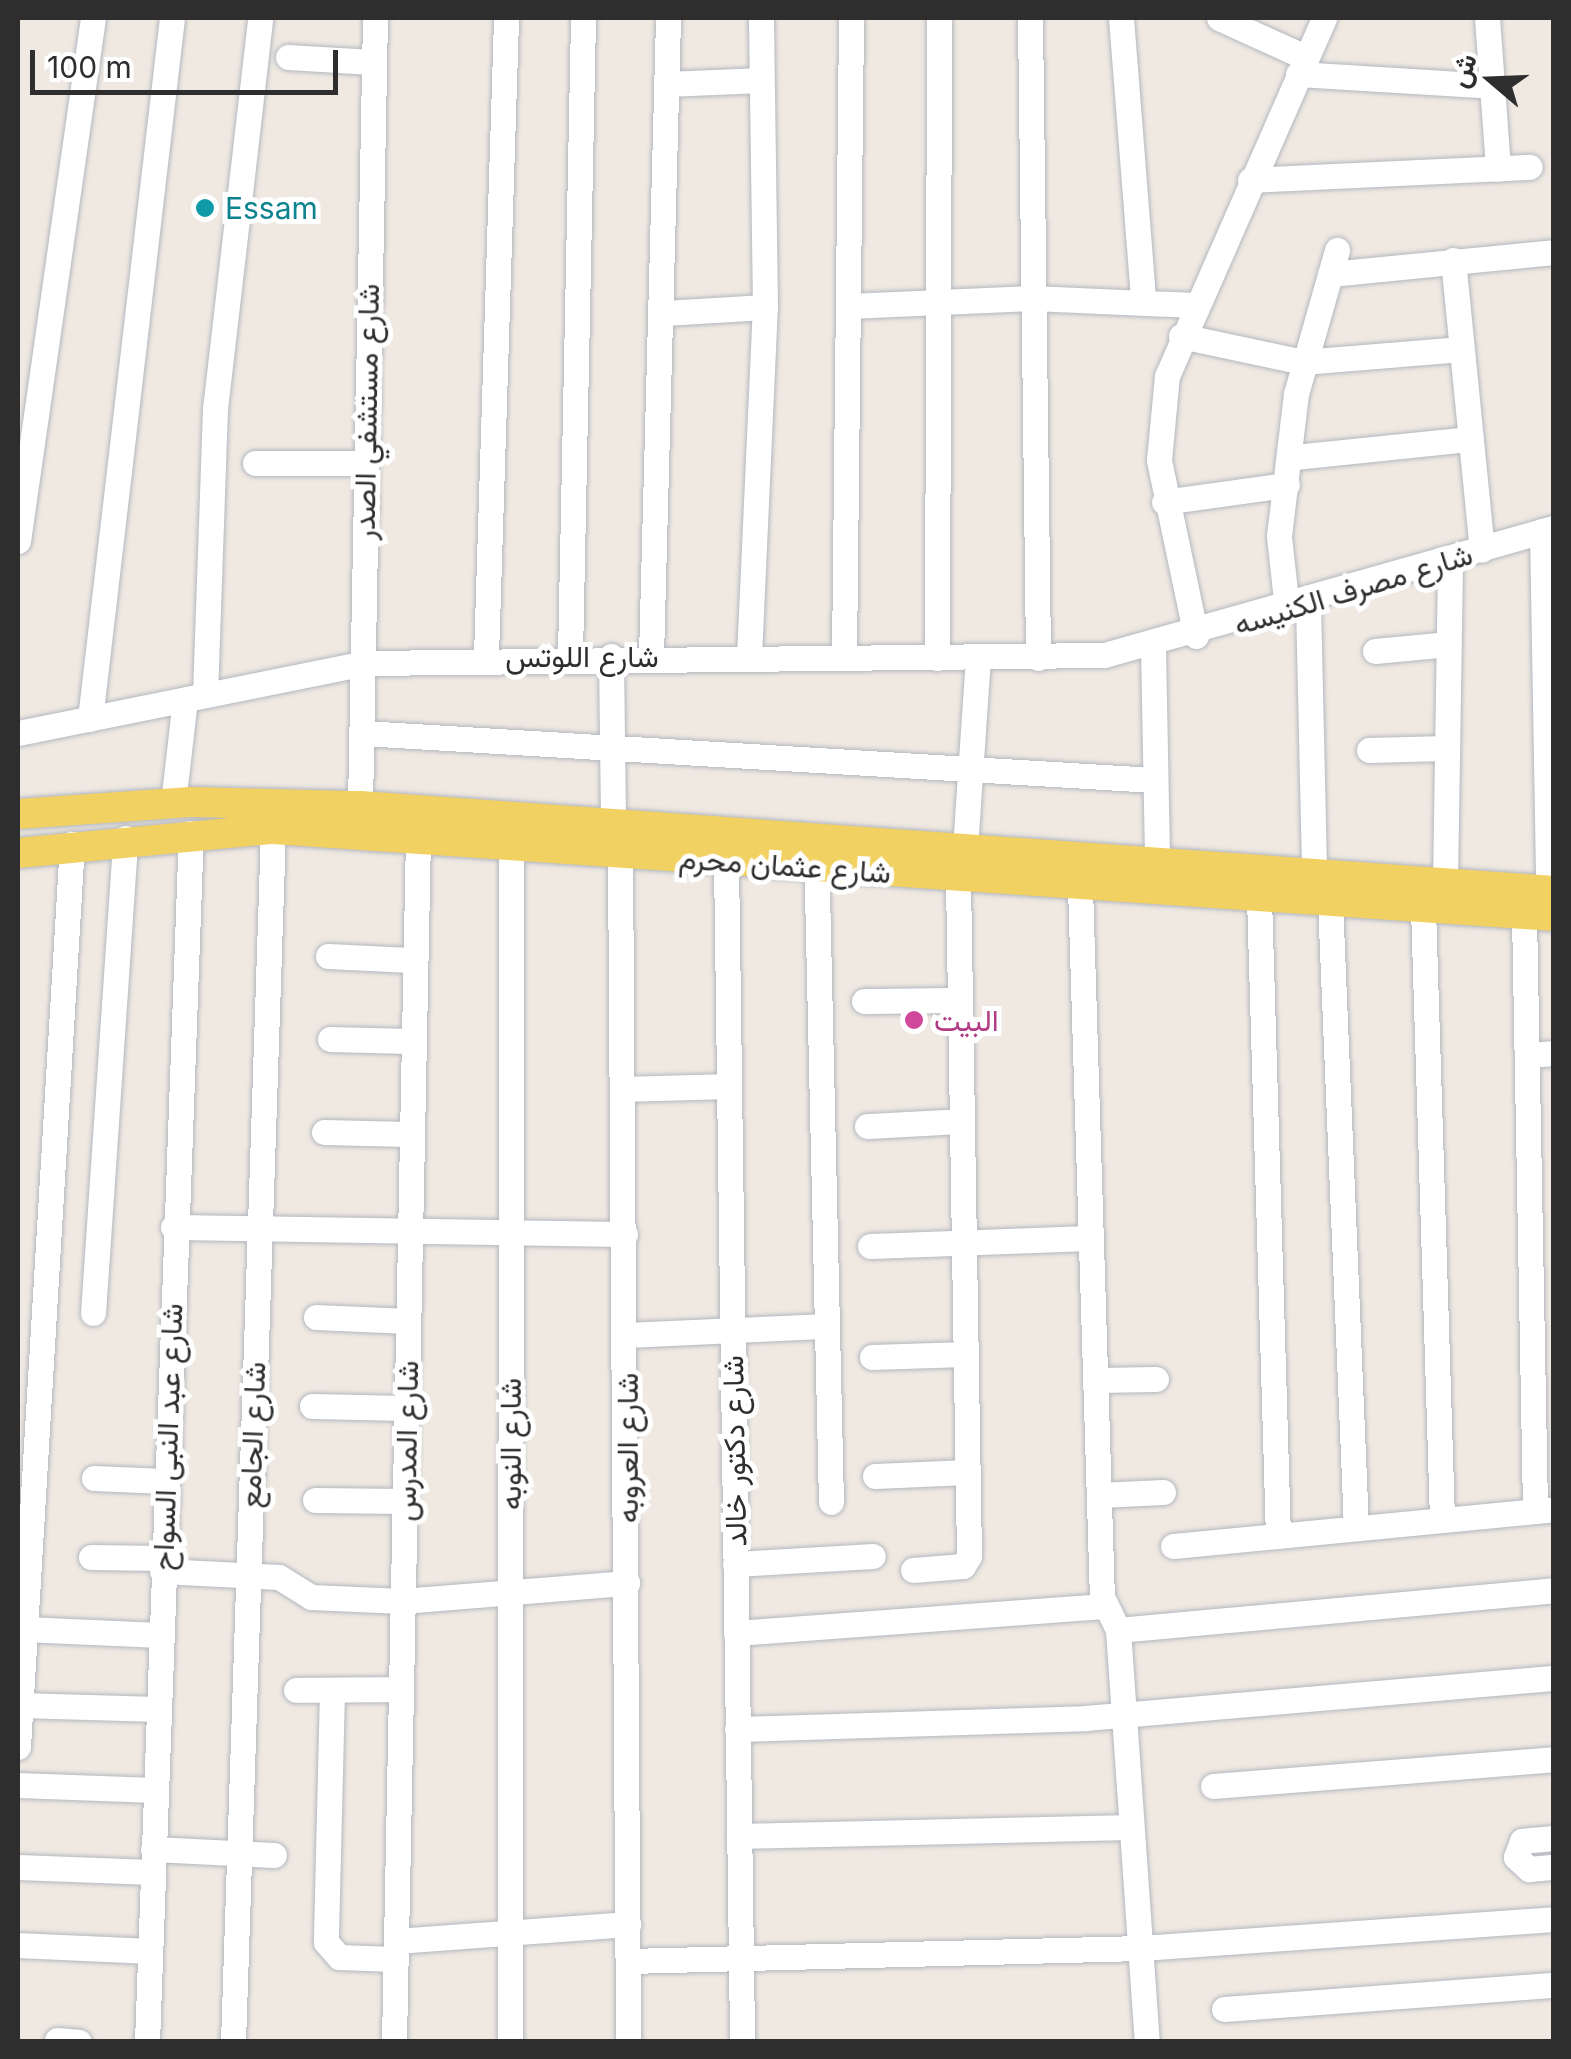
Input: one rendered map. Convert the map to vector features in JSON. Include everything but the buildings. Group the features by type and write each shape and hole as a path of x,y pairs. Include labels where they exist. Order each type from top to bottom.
{"main road":[{"name":"شارع عثمان محرم","path":"18,814 172,803 360,806 613,823 817,852 958,880 1423,908 1545,903"},
{"name":"شارع عثمان محرم","path":"18,853 125,838 273,830 726,860 817,852 965,848 1445,884 1545,903"}],"street":[{"path":"18,541 93,18"},
{"path":"90,719 172,18"},
{"path":"172,803 195,697 215,409 260,18"},
{"name":"شارع مستشفي الصدر","path":"360,806 363,463 374,18"},
{"path":"486,656 506,18"},
{"path":"570,656 583,18"},
{"path":"651,656 664,313 668,18"},
{"path":"749,657 766,307 761,18"},
{"path":"844,657 851,18"},
{"path":"937,658 939,18"},
{"path":"1030,18 1038,658"},
{"path":"1121,18 1143,300"},
{"path":"1220,18 1302,65 1492,86"},
{"path":"1196,636 1164,502 1160,418 1181,336 1324,18"},
{"path":"1487,18 1498,169"},
{"path":"288,57 372,62"},
{"path":"666,84 761,80"},
{"path":"1250,180 1530,168"},
{"path":"1314,873 1298,606 1278,536 1295,458 1303,362 1333,262 1453,260 1554,252"},
{"path":"1453,260 1482,550"},
{"path":"849,306 1032,298 1194,305"},
{"path":"664,313 766,307"},
{"path":"1181,336 1303,362 1461,349"},
{"path":"1295,458 1470,440"},
{"path":"255,463 363,463"},
{"path":"1164,502 1287,485"},
{"path":"1173,1546 1544,1509 1541,1150 1527,1054 1545,903 1548,530"},
{"name":"شارع مصرف الكنيسه","path":"1153,648 1548,530"},
{"path":"1445,884 1450,560"},
{"path":"1375,651 1448,644"},
{"path":"1153,648 1157,861"},
{"name":"شارع اللوتس","path":"18,733 364,663 486,656 1038,658 1153,648"},
{"path":"610,656 613,823"},
{"path":"965,848 978,658"},
{"path":"363,733 1155,780"},
{"path":"1369,750 1446,748"},
{"name":"شارع الجامع","path":"233,2042 273,830"},
{"name":"شارع عبد النبى السواح","path":"147,2042 191,833"},
{"path":"93,1313 125,838"},
{"name":"شارع المدرس","path":"394,2042 410,1231 411,960 418,841"},
{"path":"18,1747 72,844"},
{"name":"شارع النوبه","path":"510,2042 511,847"},
{"path":"817,852 832,1502"},
{"name":"شارع العروبه","path":"620,854 628,2042"},
{"name":"شارع دكتور خالد","path":"726,860 742,2042"},
{"path":"913,1570 967,1562 958,880"},
{"path":"1080,887 1104,1606 1118,1630 1147,2042"},
{"path":"1259,897 1278,1536"},
{"path":"1330,902 1356,1527"},
{"path":"1423,908 1442,1519"},
{"path":"328,956 411,960"},
{"path":"864,1001 960,1000"},
{"path":"330,1039 410,1041"},
{"path":"1527,1054 1554,1054"},
{"path":"623,1089 728,1086"},
{"path":"867,1126 962,1121"},
{"path":"324,1132 408,1134"},
{"path":"174,1227 625,1234"},
{"path":"870,1246 1090,1238"},
{"path":"316,1317 408,1320"},
{"path":"626,1336 827,1326"},
{"path":"872,1357 966,1354"},
{"path":"1095,1380 1156,1379"},
{"path":"312,1406 406,1408"},
{"path":"875,1476 968,1472"},
{"path":"94,1478 165,1480"},
{"path":"1099,1495 1163,1492"},
{"path":"314,1500 404,1502"},
{"path":"735,1564 873,1556"},
{"path":"91,1557 288,1579 311,1598 402,1602 627,1583"},
{"path":"1118,1630 1554,1590"},
{"path":"736,1633 1104,1606"},
{"path":"24,1629 160,1635"},
{"path":"737,1729 1122,1714 1554,1678"},
{"path":"296,1690 400,1690"},
{"path":"332,1690 326,1942 339,1957 510,1932 628,1924"},
{"path":"20,1705 158,1710"},
{"path":"1213,1786 1554,1758"},
{"path":"18,1785 155,1790"},
{"path":"739,1836 1129,1827"},
{"path":"1554,1838 1522,1841 1516,1857 1525,1868 1554,1867"},
{"path":"18,1868 274,1854"},
{"path":"628,1961 740,1962 1140,1948 1554,1919"},
{"path":"18,1945 150,1951"},
{"path":"1224,2008 1554,1985"},
{"path":"57,2040 80,2042"}],"place":[{"name":"Essam","path":"205,208"},
{"name":"البيت","path":"914,1020"}]}
